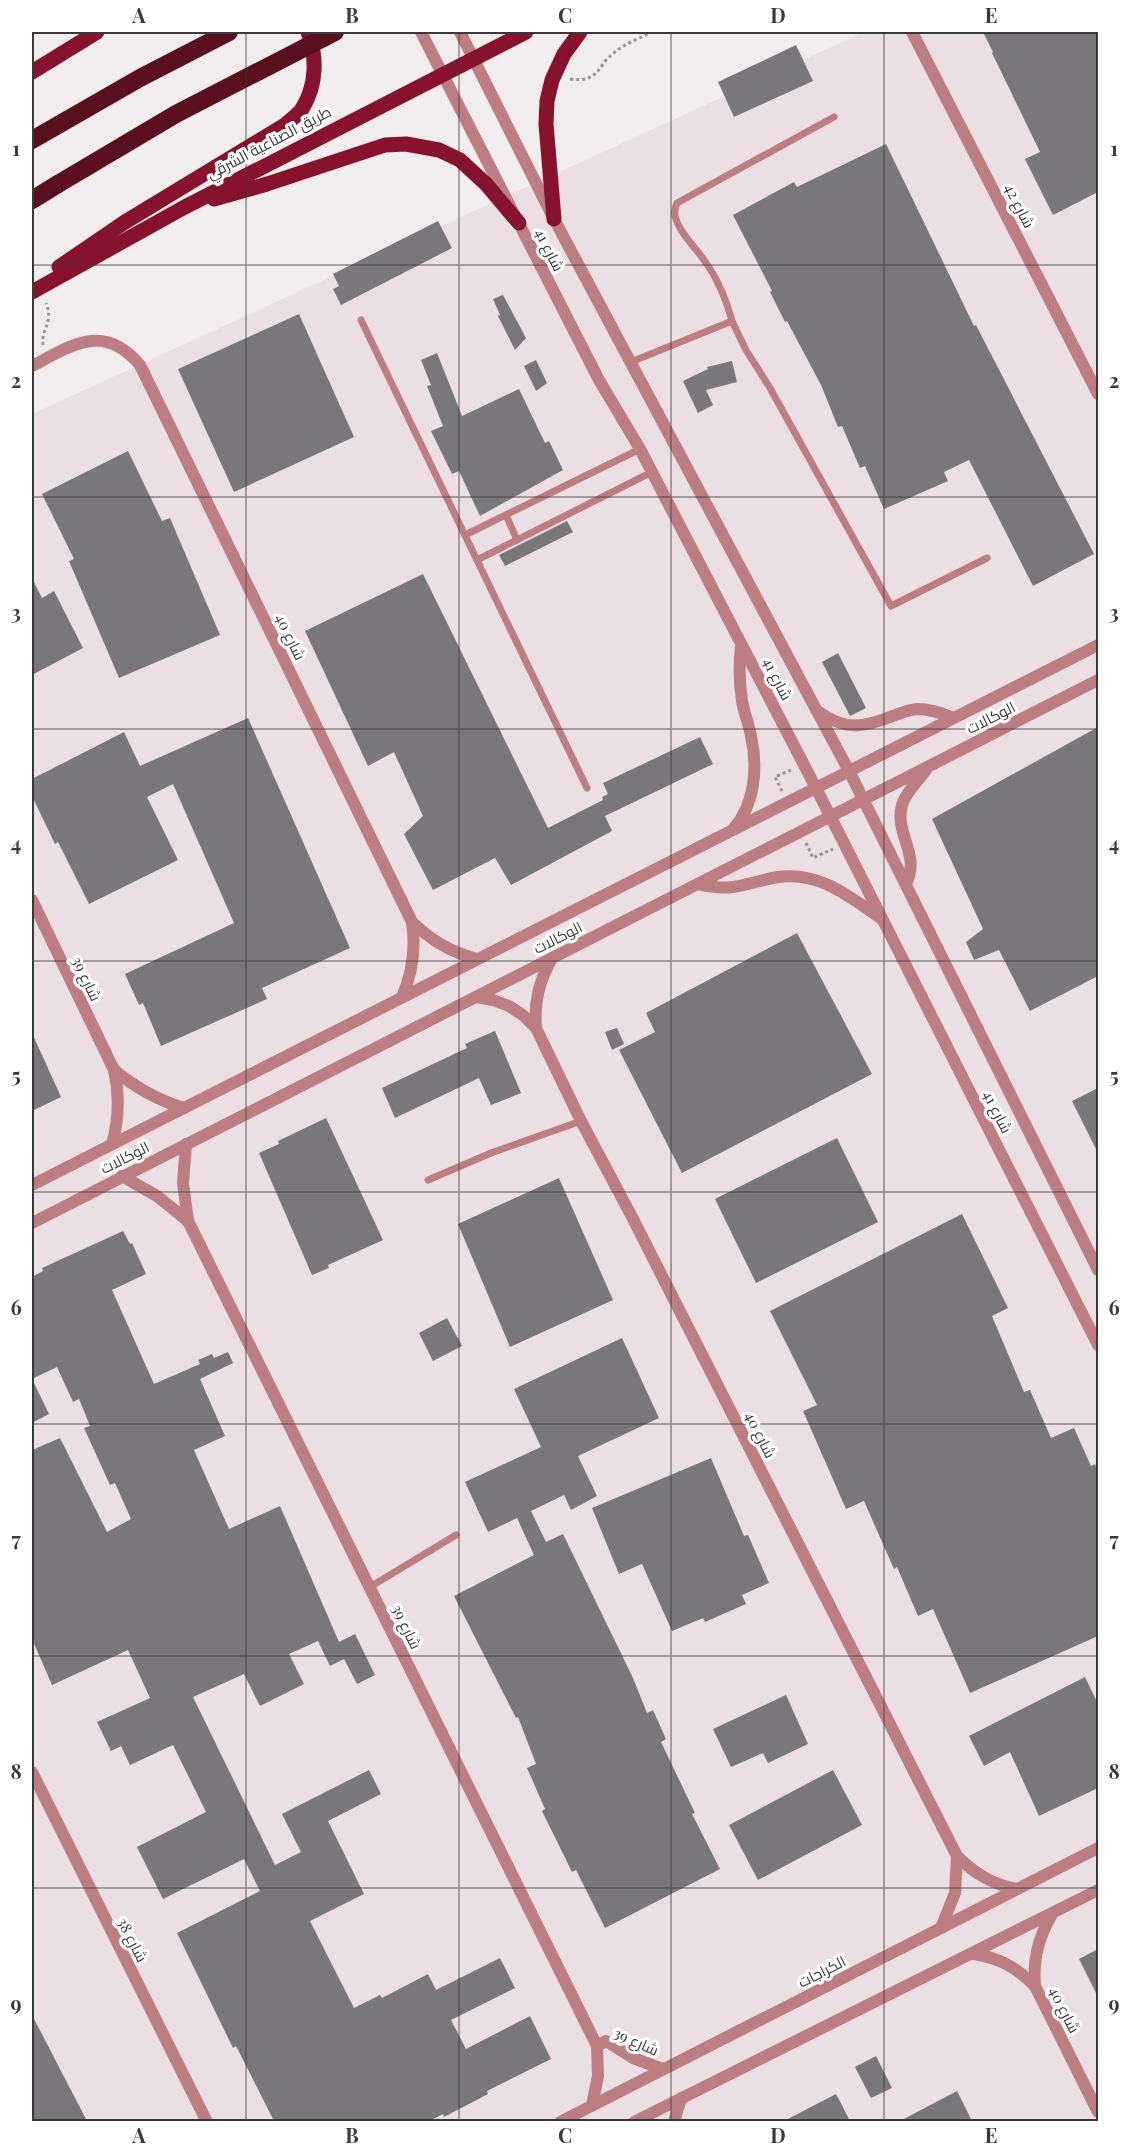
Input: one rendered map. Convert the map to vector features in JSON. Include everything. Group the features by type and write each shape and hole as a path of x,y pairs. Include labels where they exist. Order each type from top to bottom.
{"highway":[{"path":"32,140 140,78 229,32"},
{"path":"32,200 176,114 335,32"}],"main road":[{"path":"32,72 97,32"},
{"path":"35,288 125,222 285,125 302,109 311,89 315,68 314,49 308,32"},
{"name":"طريق الصناعية الشرقي","path":"35,288 183,208 473,57 526,32"},
{"path":"554,219 546,124 547,101 552,80 564,54 580,32"},
{"path":"183,208 267,184 385,145 406,144 439,150 460,160 486,184 519,223"}],"street":[{"name":"شارع 41","path":"421,32 444,73 599,380 640,449 816,788 1098,1345"},
{"name":"شارع 41","path":"460,32 554,219 864,799 1098,1270"},
{"name":"شارع 42","path":"912,32 1098,394"},
{"name":"شارع 40","path":"47,358 74,345 103,340 118,345 140,364 412,922 414,938 412,968 402,997"},
{"path":"32,366 47,358"},
{"path":"732,830 747,808 755,764 753,742 742,702 741,644"},
{"name":"الوكالات","path":"32,1185 1098,645"},
{"name":"الوكالات","path":"32,1222 1098,680"},
{"path":"817,711 839,724 852,726 864,726 916,709 929,710 954,718"},
{"path":"906,884 912,866 902,825 901,810 907,795 929,766"},
{"path":"697,884 716,888 733,888 778,878 806,877 833,886 883,920"},
{"name":"شارع 39","path":"32,900 114,1070 118,1085 118,1115 112,1144"},
{"name":"شارع 40","path":"412,922 442,946 477,959"},
{"name":"شارع 40","path":"536,1028 535,1010 538,992 543,974 552,957"},
{"name":"شارع 40","path":"476,997 493,999 509,1006 536,1028 957,1856 969,1869 984,1879 1017,1890"},
{"name":"شارع 39","path":"114,1070 140,1090 184,1108"},
{"name":"شارع 39","path":"186,1144 183,1183 188,1221 597,2046 598,2076 592,2105"},
{"name":"شارع 39","path":"122,1176 157,1196 188,1221"},
{"name":"شارع 38","path":"32,1772 207,2121"},
{"name":"الكراجات","path":"560,2121 1098,1848"},
{"path":"940,1928 955,1893 957,1856"},
{"path":"634,2121 1051,1916 1098,1890"},
{"name":"شارع 40","path":"1035,1986 1036,1949 1042,1931 1051,1916"},
{"name":"شارع 40","path":"974,1954 992,1957 1008,1964 1022,1973 1035,1986 1098,2112"},
{"name":"شارع 39","path":"597,2046 606,2042 633,2058 663,2069"},
{"path":"674,2121 681,2098"}],"lane":[{"path":"834,117 677,202 675,218 719,285 726,298 732,321 746,350 770,388 891,606 987,558"},
{"path":"361,320 587,788"},
{"path":"631,362 732,321"},
{"path":"465,536 640,449"},
{"path":"477,560 652,472"},
{"path":"506,515 517,540"},
{"path":"428,1180 581,1120"},
{"path":"370,1587 456,1535"}],"path":[{"path":"552,80 566,78 583,81 597,73 611,54 652,32"},
{"path":"35,288 50,316 42,342 47,358"}],"shaded area":[{"path":"864,32 1098,32 1098,2121 32,2121 32,414"}],"building":[{"path":"983,32 1098,32 1098,192 1053,215 1025,159 1040,152"},
{"path":"796,45 813,81 734,117 718,82"},
{"path":"886,144 974,326 976,325 1094,554 1033,586 969,460 944,472 948,481 884,509 865,466 860,468 842,426 838,427 821,385 787,321 785,322 770,292 772,291 733,215 794,182 797,187"},
{"path":"438,221 452,248 341,305 333,289 339,286 333,274"},
{"path":"503,295 526,338 515,350 498,316 500,315 493,299"},
{"path":"299,314 354,437 234,492 178,369"},
{"path":"437,353 462,416 519,389 545,443 549,441 563,470 480,516 459,471 452,474 431,431 443,426 427,386 431,385 421,360"},
{"path":"536,360 547,383 536,391 524,366"},
{"path":"732,361 737,382 706,390 713,405 698,413 683,381 708,369 707,367"},
{"path":"128,451 162,521 170,518 220,635 119,678 69,561 74,559 42,494"},
{"path":"567,521 573,532 505,566 499,555"},
{"path":"423,574 548,828 603,800 602,797 608,794 603,783 700,737 713,764 605,816 612,831 511,885 495,858 433,890 404,834 423,816 394,752 368,766 305,631"},
{"path":"32,578 42,598 54,591 83,648 32,675"},
{"path":"838,653 866,708 850,716 822,662"},
{"path":"248,718 350,948 262,988 267,999 161,1046 143,1003 139,1005 125,974 234,923 173,784 147,797 178,860 89,904 58,842 55,844 32,796 32,779 124,732 140,766"},
{"path":"1098,727 1098,976 1030,1011 999,950 974,960 966,942 983,929 932,819"},
{"path":"797,933 872,1074 682,1173 619,1050 655,1032 646,1013"},
{"path":"617,1028 624,1044 612,1050 605,1032"},
{"path":"495,1031 521,1093 491,1105 479,1078 395,1118 382,1088 467,1048 465,1044"},
{"path":"32,1033 61,1097 32,1111"},
{"path":"1098,1088 1098,1153 1072,1101"},
{"path":"326,1118 383,1240 328,1265 329,1268 312,1275 259,1153 279,1144 278,1141"},
{"path":"837,1138 878,1222 756,1283 715,1199"},
{"path":"559,1178 613,1300 510,1347 458,1224"},
{"path":"962,1214 1008,1308 992,1316 1024,1392 1030,1390 1051,1438 1074,1428 1091,1466 1095,1464 1098,1472 1098,1636 970,1693 933,1609 918,1616 897,1567 894,1569 864,1501 846,1509 803,1411 817,1405 770,1311"},
{"path":"123,1231 130,1244 132,1243 146,1274 112,1290 154,1384 200,1364 198,1360 212,1354 214,1358 228,1352 233,1363 200,1379 225,1436 194,1450 229,1529 280,1506 339,1642 355,1634 375,1675 357,1684 344,1659 330,1666 318,1641 289,1654 304,1684 260,1706 244,1674 193,1697 275,1865 301,1852 282,1814 369,1770 381,1794 328,1821 364,1894 310,1921 354,2008 380,1995 382,1998 428,1974 436,1990 500,1958 515,1988 451,2020 466,2049 530,2016 551,2059 487,2091 488,2094 444,2117 443,2114 429,2121 274,2121 236,2046 233,2048 177,1933 260,1891 244,1859 163,1899 137,1847 206,1812 173,1745 130,1765 121,1746 111,1751 97,1722 150,1698 128,1650 52,1685 32,1639 32,1450 60,1438 107,1532 131,1519 115,1483 110,1485 84,1428 90,1426 79,1399 73,1402 57,1367 32,1379 32,1277 43,1271 42,1268"},
{"path":"447,1318 462,1346 433,1361 419,1333"},
{"path":"622,1338 659,1418 578,1456 597,1496 571,1510 564,1495 531,1511 546,1542 563,1534 633,1678 647,1713 653,1710 666,1739 661,1742 695,1813 692,1814 720,1869 605,1928 576,1870 572,1872 542,1811 545,1809 527,1768 536,1764 518,1717 516,1718 454,1596 534,1555 517,1518 488,1532 465,1482 541,1447 514,1389"},
{"path":"32,1379 49,1414 32,1423"},
{"path":"711,1458 744,1536 748,1535 769,1583 742,1595 746,1604 705,1622 703,1618 672,1631 642,1564 619,1574 592,1508"},
{"path":"1085,1677 1098,1704 1098,1788 1039,1816 1010,1752 984,1766 969,1736"},
{"path":"786,1695 808,1744 768,1763 763,1753 731,1767 713,1729"},
{"path":"833,1770 862,1825 758,1880 729,1825"},
{"path":"1098,1949 1098,1997 1079,1959"},
{"path":"32,2015 87,2121 32,2121"},
{"path":"876,2056 892,2088 871,2098 855,2067"},
{"path":"957,2091 972,2121 900,2121"},
{"path":"836,2094 850,2121 784,2121"}]}
